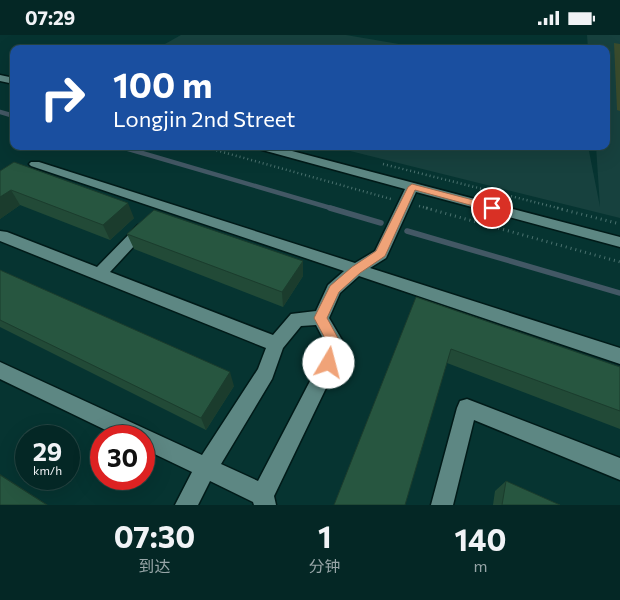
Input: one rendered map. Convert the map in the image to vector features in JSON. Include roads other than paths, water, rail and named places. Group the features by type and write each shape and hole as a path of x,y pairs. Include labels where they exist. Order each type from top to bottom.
{"street":[{"path":"274,150 620,242"},
{"path":"35,165 620,356"},
{"path":"321,318 334,289 356,270 381,253 412,187"},
{"path":"99,274 164,207"},
{"path":"0,237 2,235 276,344"},
{"path":"186,505 206,468 266,373 276,344 297,319 321,318"},
{"path":"155,444 206,468 264,500 329,363 333,340 321,318"},
{"path":"0,370 116,425"},
{"path":"442,505 467,407 620,469"}],"waterway":[{"path":"0,112 10,115"},
{"path":"132,150 334,209"},
{"path":"330,208 381,223"},
{"path":"407,231 620,293"}]}
